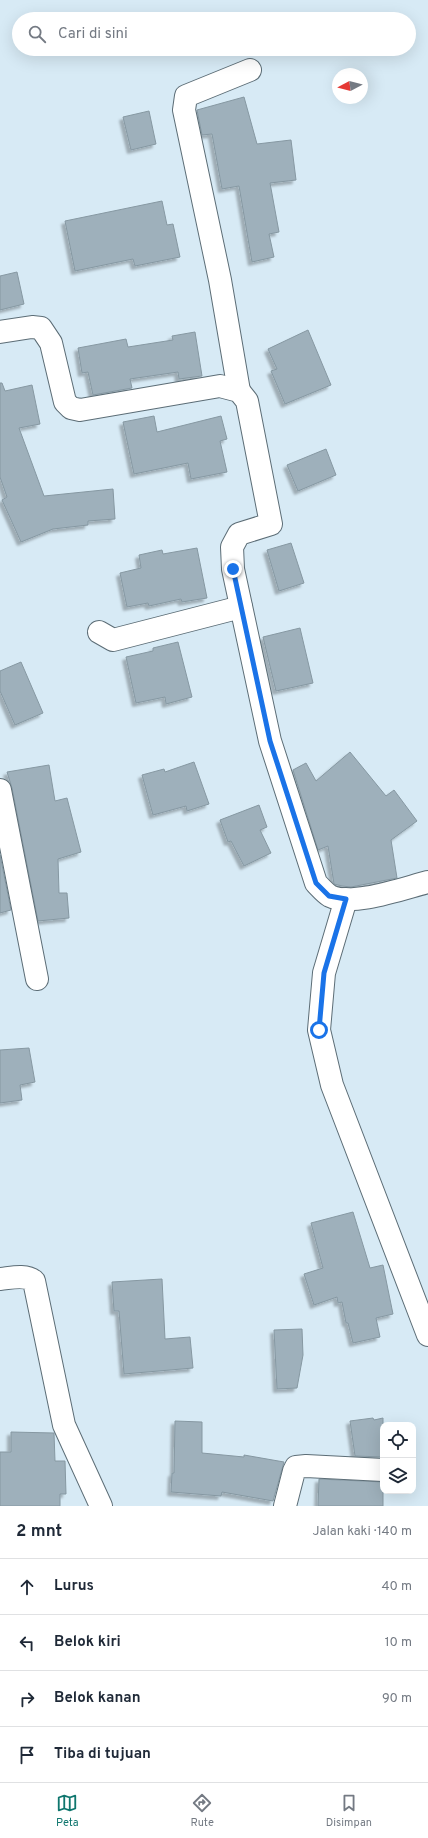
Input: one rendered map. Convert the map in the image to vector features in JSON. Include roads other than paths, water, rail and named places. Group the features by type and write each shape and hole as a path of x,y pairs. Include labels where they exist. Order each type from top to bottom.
{"street":[{"path":"250,70 186,96 184,110 220,280 239,391 247,401 271,524 239,534 232,547 233,569 270,741 316,883 329,896 346,899 359,899 428,882"},
{"path":"0,332 32,327 41,328 51,343 65,402 72,408 80,410 220,386 239,391"},
{"path":"99,632 113,640 241,607"},
{"path":"0,790 37,979"},
{"path":"346,899 324,973 319,1030 332,1085 428,1334"},
{"path":"0,1279 30,1277 34,1281 64,1424 101,1506"},
{"path":"286,1506 296,1467 314,1466 380,1470"}]}
